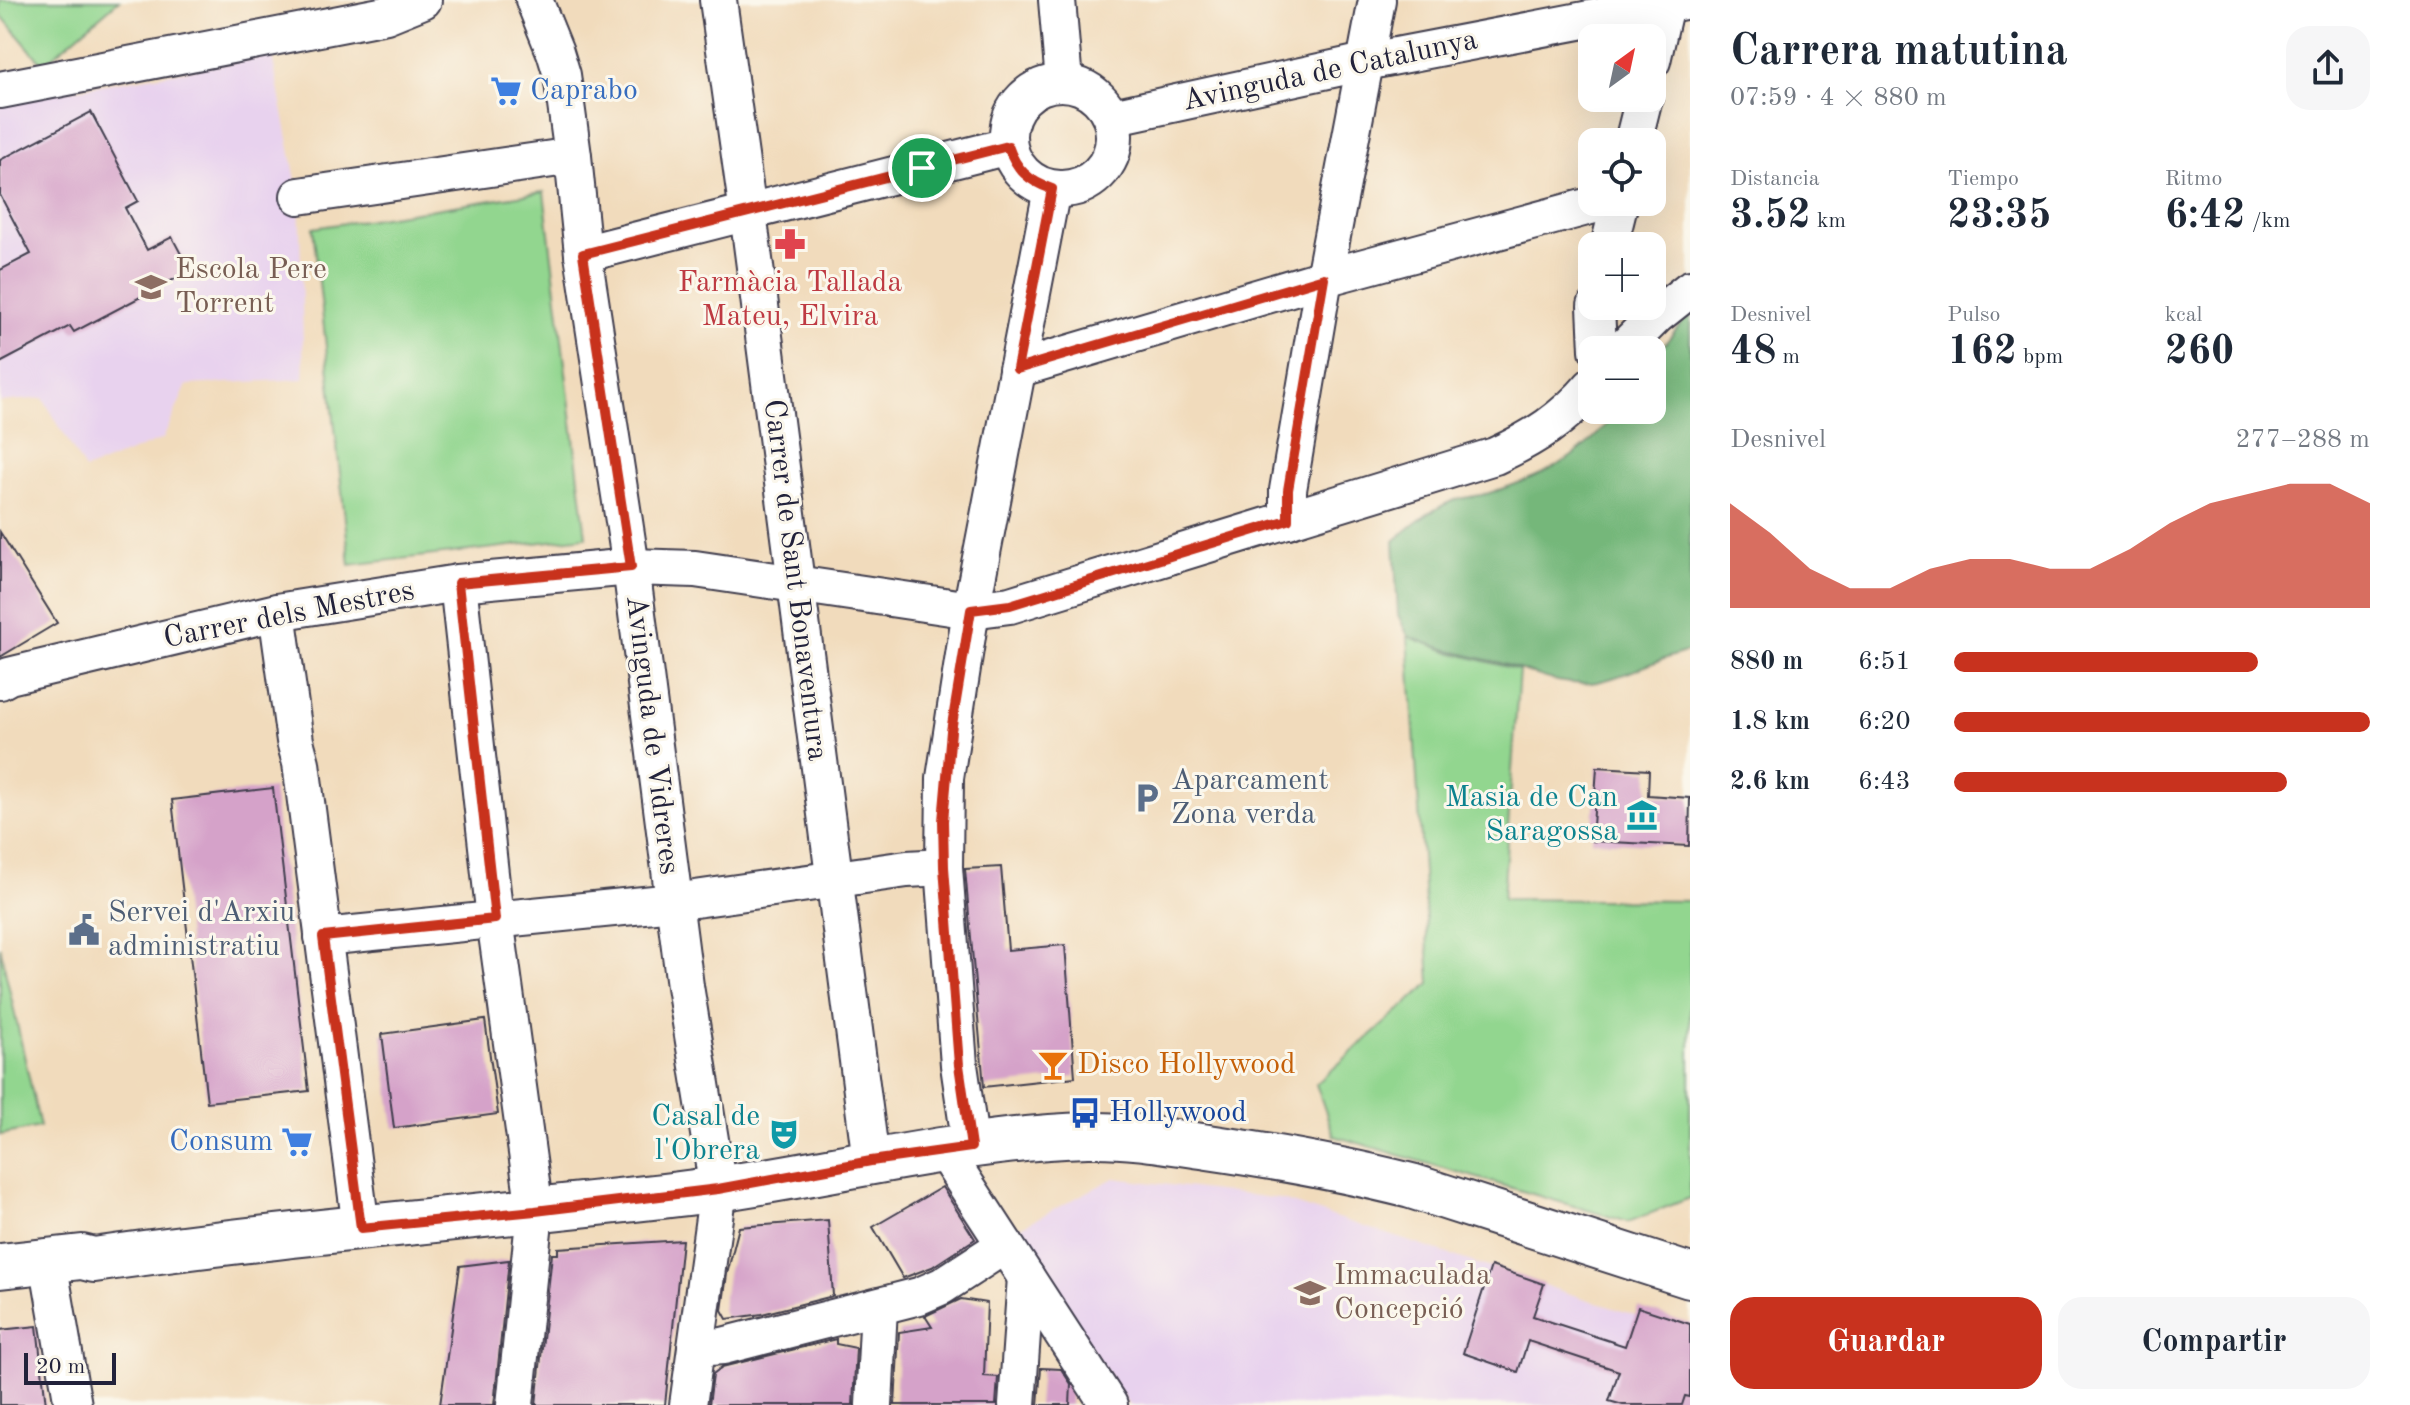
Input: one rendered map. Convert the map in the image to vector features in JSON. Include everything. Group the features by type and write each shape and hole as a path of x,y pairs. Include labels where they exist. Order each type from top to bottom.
{"main road":[{"path":"0,1266 82,1257 94,1260 718,1189 871,1161 1060,1137 1132,1136 1297,1160 1411,1186 1690,1276"},
{"path":"958,1149 986,1155 1149,1160 1303,1185 1448,1219 1690,1298"}],"street":[{"path":"0,90 386,15 423,0"},
{"name":"Avinguda de Vidreres","path":"534,0 562,75 583,254 631,567 674,902 718,1189 688,1405"},
{"name":"Carrer de Sant Bonaventura","path":"718,0 871,1161"},
{"path":"1057,0 1064,82"},
{"path":"1288,520 1288,490 1324,278 1377,0"},
{"path":"1665,24 1673,2"},
{"name":"Avinguda de Catalunya","path":"1112,117 1365,62 1673,2"},
{"path":"1064,82 1092,91 1112,117 1114,146 1107,164 1095,178 1081,186 1052,189 1027,177 1013,159 1008,146 1012,115 1022,99 1045,85 1064,82"},
{"path":"583,254 1008,146"},
{"path":"299,196 573,156"},
{"path":"1052,189 971,610 945,778 944,867 959,1065 958,1149 1005,1245 1109,1405"},
{"path":"1017,369 1324,278 1578,209"},
{"path":"1636,336 1690,289"},
{"name":"Carrer dels Mestres","path":"0,681 9,676 277,612 458,583 631,567 695,569 971,610 1010,605 1495,456 1544,432 1578,400"},
{"path":"458,583 495,919 535,1211 515,1405"},
{"path":"277,612 295,741 301,763 361,1228"},
{"path":"323,937 674,902 907,869 944,867"},
{"path":"696,1348 723,1346 930,1292 1005,1245"},
{"path":"48,1261 73,1405"},
{"path":"1017,1405 1026,1277"},
{"path":"874,1405 879,1307"}],"shaded area":[{"name":"Escola Pere Torrent","path":"272,56 299,196 304,379 187,385 163,439 85,470 43,398 0,402 0,102"},
{"name":"Immaculada Concepció","path":"1114,1178 1279,1199 1690,1333 1690,1405 1129,1405 1013,1231"}],"green space":[{"path":"0,0 119,0 43,65 0,14"},
{"path":"544,192 586,537 350,565 313,228"},
{"path":"1690,312 1690,651 1609,679 1583,684 1546,678 1408,636 1398,615 1394,541 1428,514 1450,502 1507,488 1560,464 1606,424 1666,424 1666,342"},
{"path":"1408,636 1450,652 1519,670 1503,899 1690,901 1690,1198 1628,1222 1334,1136 1316,1084 1430,983"},
{"path":"0,947 40,1127 0,1135"}],"building":[{"path":"91,112 138,201 125,208 147,250 172,237 190,271 74,332 70,326 0,363 0,270 31,254 0,195 0,160"},
{"path":"0,532 57,623 0,657"},
{"name":"Masia de Can Saragossa","path":"1597,767 1649,770 1648,795 1690,798 1689,846 1592,841"},
{"path":"273,788 309,1091 207,1102 172,800"},
{"path":"1001,867 1008,950 1065,945 1075,1077 984,1087 965,869"},
{"path":"485,1020 498,1114 394,1128 382,1034"},
{"path":"942,1187 975,1239 932,1267 903,1278 873,1227"},
{"path":"828,1220 833,1296 762,1314 727,1319 722,1310 739,1227"},
{"path":"682,1240 665,1405 536,1405 552,1254 558,1254 558,1248"},
{"path":"509,1260 494,1405 440,1405 460,1266"},
{"path":"1491,1266 1544,1284 1533,1316 1625,1346 1638,1307 1690,1324 1690,1397 1685,1396 1682,1405 1623,1405 1609,1401 1619,1371 1528,1341 1518,1372 1463,1353"},
{"path":"961,1299 987,1303 984,1376 998,1377 996,1405 895,1405 899,1332 932,1327 925,1316"},
{"path":"37,1326 46,1405 0,1405 0,1330"},
{"path":"836,1339 836,1344 856,1348 853,1405 709,1405 713,1374 722,1367"},
{"path":"1041,1368 1061,1369 1071,1384 1070,1405 1038,1405"}],"place":[{"name":"Caprabo","path":"506,91"},
{"name":"Farmàcia Tallada Mateu, Elvira","path":"790,244"},
{"name":"Escola Pere Torrent","path":"151,287"},
{"name":"Aparcament Zona verda","path":"1147,798"},
{"name":"Masia de Can Saragossa","path":"1642,815"},
{"name":"Servei d'Arxiu administratiu","path":"84,930"},
{"name":"Disco Hollywood","path":"1053,1065"},
{"name":"Hollywood","path":"1085,1113"},
{"name":"Casal de l'Obrera","path":"784,1134"},
{"name":"Consum","path":"297,1142"},
{"name":"Immaculada Concepció","path":"1310,1293"}],"route":[{"path":"1008,146 1018,168 1027,177 1052,189 1017,369 1324,278 1288,490 1288,520 1010,605 971,610 951,731 943,821 959,1065 971,1147 871,1161 718,1189 361,1228 323,937 495,919 458,583 631,567 583,254 922,168 1008,146"}]}
